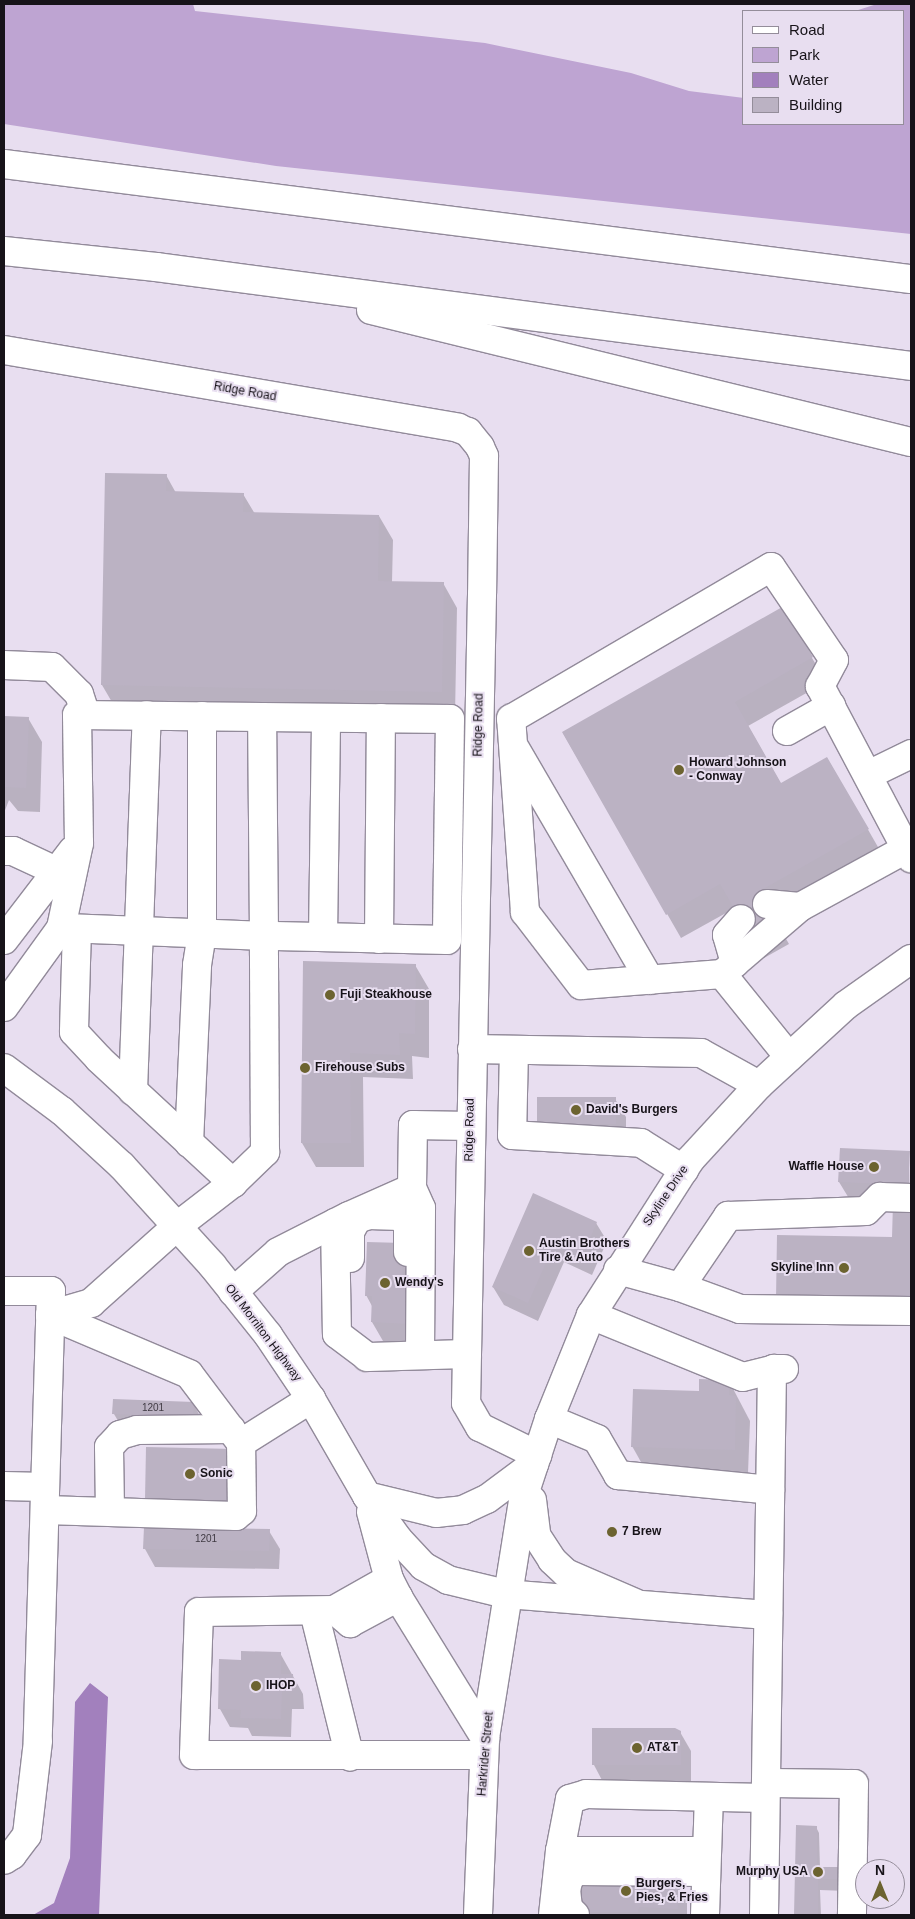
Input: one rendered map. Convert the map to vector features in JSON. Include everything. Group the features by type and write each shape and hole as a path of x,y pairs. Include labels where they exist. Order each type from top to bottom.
{"main road":[{"path":"4,164 911,279"},
{"path":"4,251 156,267 911,366"},
{"path":"156,267 366,309 911,442"},
{"name":"Ridge Road","path":"4,350 458,428 468,432 480,447 484,456 484,484 466,1403 480,1427 536,1460"},
{"path":"771,567 834,660 820,686 831,706 909,853 800,907 728,968 650,980 581,985 525,912 511,719 771,567"},
{"path":"4,665 52,667 79,694 86,714"},
{"path":"787,730 831,706"},
{"path":"69,928 264,936 447,940 450,719 77,714 79,843 69,928 74,1032 233,1184"},
{"path":"133,1090 141,931 146,715"},
{"path":"189,1143 196,965 202,934 202,716"},
{"path":"50,1315 91,1303 176,1227 233,1184 265,1152 262,717"},
{"path":"323,937 326,718"},
{"path":"379,938 381,718"},
{"path":"513,744 650,980"},
{"path":"868,775 911,754"},
{"path":"4,940 79,843"},
{"path":"4,851 13,851 58,872"},
{"path":"768,904 800,907"},
{"path":"740,919 727,935 728,968 789,1058"},
{"path":"4,1007 69,928"},
{"name":"Skyline Drive","path":"506,1594 524,1496 549,1419 591,1315 618,1270 684,1170 759,1084 846,1005 911,959"},
{"path":"472,1049 701,1053 759,1084"},
{"path":"514,1050 512,1135 641,1142 684,1170"},
{"name":"Old Morrilton Highway","path":"4,1068 62,1111 122,1166 233,1292 311,1399 367,1496 398,1539 423,1566 448,1580 506,1594 768,1615"},
{"path":"420,1355 421,1208 412,1188 413,1125 470,1126"},
{"path":"233,1292 278,1252 335,1223 412,1188"},
{"path":"680,1287 728,1216 866,1211 880,1197 911,1198"},
{"path":"337,1327 350,1319 350,1232 357,1219 370,1215 400,1216 408,1224 409,1269 420,1282"},
{"path":"335,1223 337,1334 367,1357 467,1354"},
{"path":"618,1270 680,1287 740,1309 911,1310"},
{"path":"4,1290 50,1291 38,1741 26,1835 12,1856 4,1860"},
{"path":"4,1486 45,1498 110,1511 236,1516 242,1511 236,1436 189,1374 50,1315"},
{"path":"591,1315 743,1377 779,1369 770,1490 764,1915"},
{"path":"110,1511 109,1447 120,1434 137,1430 236,1436 311,1399"},
{"path":"549,1419 596,1439 618,1475 770,1490"},
{"path":"393,1588 324,1611 199,1612 194,1755 350,1757 484,1746 393,1588 367,1496 436,1513 463,1510 486,1499 536,1460"},
{"path":"536,1460 533,1515 536,1535 544,1551 566,1573 635,1603"},
{"name":"Harkrider Street","path":"478,1915 484,1746 506,1594"},
{"path":"324,1611 350,1757"},
{"path":"553,1915 560,1851 570,1799 586,1794 709,1797 766,1790 854,1784 852,1915"},
{"path":"705,1915 709,1797"},
{"path":"560,1851 707,1862"},
{"path":"575,1915 568,1908 566,1890 569,1878 577,1872 707,1862"}],"green space":[{"path":"4,4 193,4 195,11 485,43 631,73 689,91 742,98 742,125 905,125 905,10 858,10 877,4 911,4 911,234 276,166 4,124"}],"water":[{"path":"90,1683 108,1697 99,1915 33,1915 54,1903 70,1858 75,1702"}],"building":[{"path":"105,473 167,474 166,491 244,493 243,512 379,515 378,581 444,582 442,692 101,685"},
{"name":"Howard Johnson - Conway","path":"784,606 813,657 735,702 781,783 827,757 869,829 760,891 776,919 749,934 720,884 666,915 562,732"},
{"path":"4,716 29,717 26,788 4,787"},
{"path":"303,961 416,964 415,1034 399,1033 400,1055 350,1053 351,1143 301,1143"},
{"name":"David's Burgers","path":"537,1097 616,1097 616,1124 537,1124"},
{"name":"Waffle House","path":"840,1148 910,1151 908,1185 838,1182"},
{"name":"Austin Brothers Tire & Auto","path":"533,1193 597,1222 582,1257 554,1245 528,1303 492,1287"},
{"name":"Skyline Inn","path":"893,1203 911,1203 911,1301 776,1299 777,1235 892,1237"},
{"name":"Wendy's","path":"367,1242 403,1243 402,1282 410,1283 408,1324 371,1322 372,1296 365,1296"},
{"path":"699,1379 729,1380 729,1395 736,1396 735,1450 631,1447 633,1389 699,1391"},
{"path":"113,1399 194,1402 193,1417 112,1414"},
{"name":"Sonic","path":"146,1447 234,1449 234,1503 145,1499"},
{"path":"144,1527 270,1529 269,1551 143,1549"},
{"name":"IHOP","path":"241,1651 281,1652 281,1674 293,1674 294,1691 282,1691 281,1719 240,1718 241,1710 218,1709 219,1659 241,1660"},
{"name":"AT&T","path":"592,1728 675,1728 681,1731 681,1765 592,1765"},
{"path":"796,1825 817,1826 817,1867 840,1867 840,1879 818,1879 818,1915 794,1915"},
{"name":"Burgers, Pies, & Fries","path":"577,1875 677,1876 678,1909 639,1907 638,1912 586,1912 586,1906 574,1907"}],"place":[{"name":"Howard Johnson - Conway","path":"679,770"},
{"name":"Fuji Steakhouse","path":"330,995"},
{"name":"Firehouse Subs","path":"305,1068"},
{"name":"David's Burgers","path":"576,1110"},
{"name":"Waffle House","path":"874,1167"},
{"name":"Austin Brothers Tire & Auto","path":"529,1251"},
{"name":"Skyline Inn","path":"844,1268"},
{"name":"Wendy's","path":"385,1283"},
{"name":"Sonic","path":"190,1474"},
{"name":"7 Brew","path":"612,1532"},
{"name":"IHOP","path":"256,1686"},
{"name":"AT&T","path":"637,1748"},
{"name":"Murphy USA","path":"818,1872"},
{"name":"Burgers, Pies, & Fries","path":"626,1891"}]}
